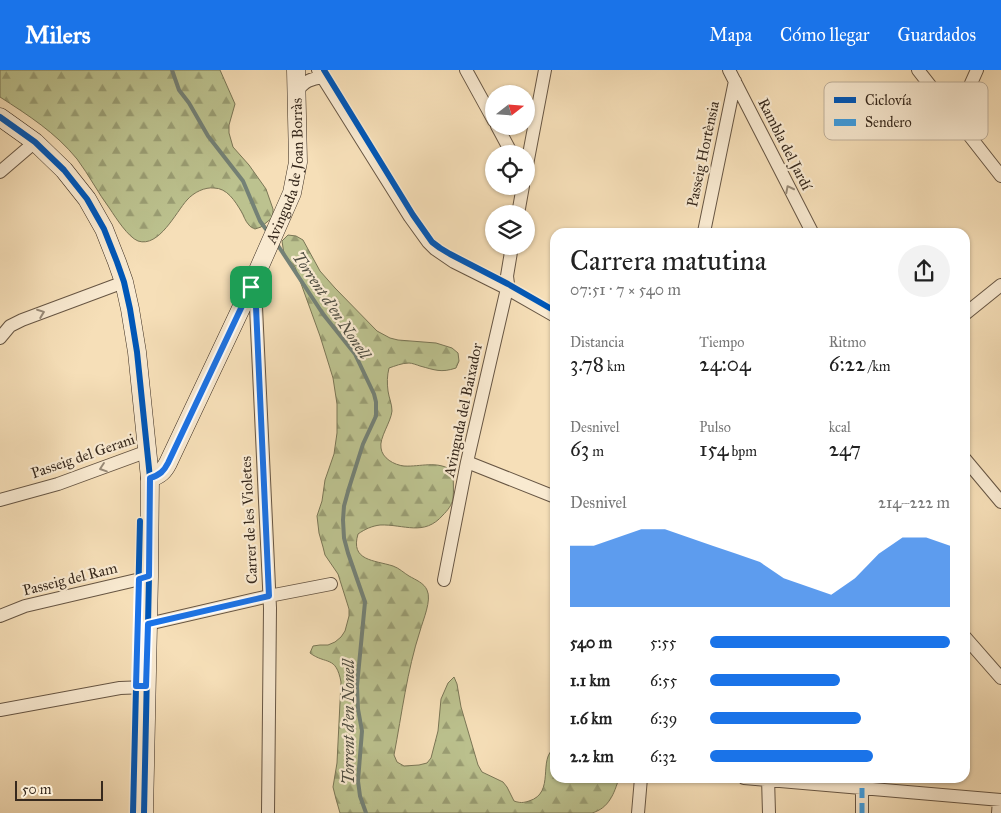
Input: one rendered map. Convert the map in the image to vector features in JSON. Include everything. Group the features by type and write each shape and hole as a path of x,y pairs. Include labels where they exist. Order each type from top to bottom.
{"street":[{"name":"Avinguda de Joan Borràs","path":"150,478 158,476 164,471 168,463 240,311 292,193 298,162 296,70"},
{"path":"466,70 485,105"},
{"path":"531,145 545,70"},
{"path":"918,70 927,82"},
{"path":"972,82 978,70"},
{"path":"297,91 301,85 321,74 410,217 435,250 550,313"},
{"name":"Passeig Hortènsia","path":"705,228 732,76"},
{"name":"Rambla del Jardí","path":"732,76 810,228"},
{"path":"0,117 36,142 64,170 87,199 104,229 124,282 130,309 137,352 150,478 144,813"},
{"path":"972,140 1001,176"},
{"path":"0,172 36,142"},
{"name":"Avinguda del Baixador","path":"444,580 467,462 506,288 511,255"},
{"path":"0,337 10,326 22,320 124,282"},
{"path":"970,310 1001,285"},
{"name":"Carrer de les Violetes","path":"251,287 256,307 269,596 268,813"},
{"name":"Passeig del Gerani","path":"0,500 58,484 148,451"},
{"path":"467,462 550,495"},
{"path":"970,464 1001,502"},
{"name":"Passeig del Ram","path":"0,616 25,606 149,576"},
{"path":"148,624 269,596 331,584"},
{"path":"970,643 1001,678"},
{"path":"0,710 120,688 146,686"},
{"path":"638,813 641,783"},
{"path":"768,783 769,813"},
{"path":"810,783 999,804"},
{"path":"862,788 862,813"}],"green space":[{"path":"0,70 220,70 235,104 229,125 233,147 266,189 273,209 273,217 261,227 255,229 251,227 236,203 227,193 219,189 207,188 196,192 190,197 166,228 153,239 146,242 134,239 122,227 69,150 41,125 0,97"},
{"path":"288,235 296,236 303,240 320,271 377,331 398,340 436,343 452,348 458,353 459,361 456,368 451,370 430,369 409,363 389,368 387,385 392,411 381,444 384,455 396,464 404,466 435,465 453,471 453,496 450,506 436,522 429,526 413,528 389,525 374,526 358,534 356,543 357,550 365,558 397,568 422,584 428,594 426,610 415,646 405,692 394,755 397,762 404,766 419,765 427,763 431,758 438,731 441,699 448,683 454,677 478,765 482,772 503,782 514,801 529,801 537,797 542,791 547,759 550,753 550,783 617,783 610,800 598,811 592,813 340,813 333,787 337,763 341,682 339,673 333,664 310,653 313,646 328,645 341,637 345,631 349,616 349,609 338,574 325,555 317,516 322,501 325,480 334,454 337,433 337,404 333,378 320,336 295,267 284,254 282,241"}],"waterway":[{"name":"Torrent d'en Nonell","path":"172,70 179,90 189,103 208,136 243,181 260,221 268,232"},
{"name":"Torrent d'en Nonell","path":"277,244 323,314 355,354 376,402 376,416 363,444 349,488 344,506 343,520 344,538 348,553 365,602 357,686 358,709 362,731 358,781 360,796 366,813"}],"marked path":[{"path":"862,788 862,813"}],"cycle path":[{"path":"324,70 413,215 432,242 450,254 550,308"},
{"path":"0,117 35,142 64,170 87,199 104,229 117,262 130,309 137,352 150,478 144,813"},
{"path":"133,813 140,521"}],"route":[{"path":"251,287 256,307 269,596 148,624 146,686 136,686 139,579 149,576 150,478 158,476 164,471 251,287"}]}
